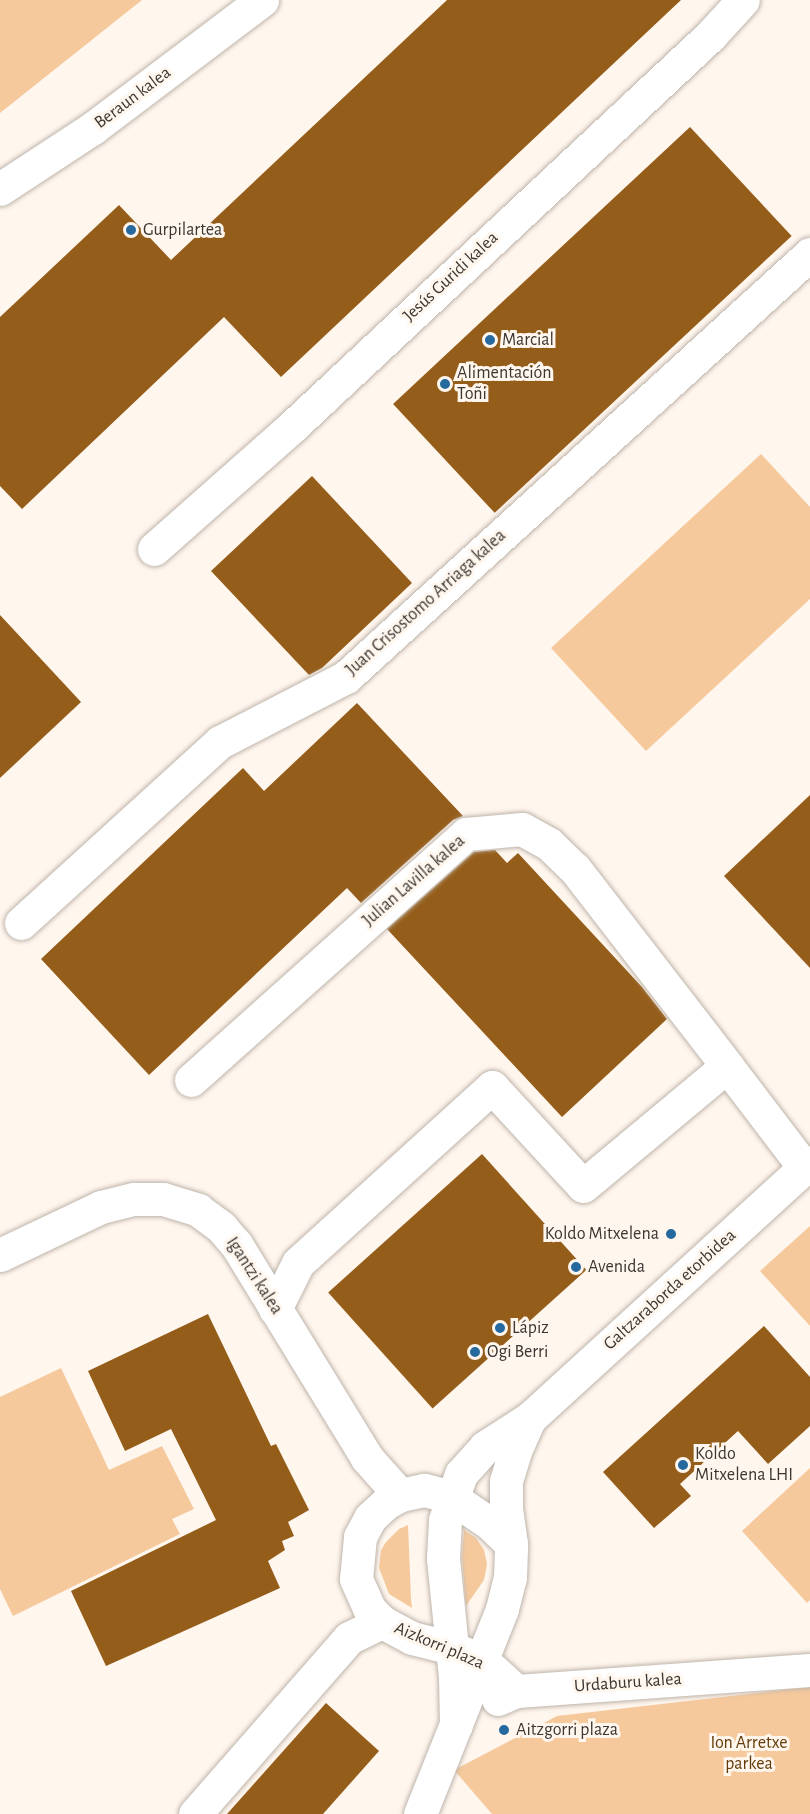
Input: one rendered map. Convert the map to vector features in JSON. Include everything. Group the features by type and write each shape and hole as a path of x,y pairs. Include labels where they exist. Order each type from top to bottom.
{"street":[{"name":"Beraun kalea","path":"0,189 93,128 262,0"},
{"name":"Jesús Guridi kalea","path":"154,549 294,425 703,43 743,0"},
{"name":"Juan Crisostomo Arriaga kalea","path":"21,923 220,742 346,677 810,254"},
{"name":"Julian Lavilla kalea","path":"191,1080 466,834 522,828 549,844 575,869 727,1066 807,1164"},
{"path":"275,1309 298,1263 492,1087 583,1186 727,1066"},
{"name":"Galtzaraborda etorbidea","path":"456,1725 452,1648 443,1558 445,1520 451,1497 461,1474 485,1447 530,1418 807,1164"},
{"name":"Igantzi kalea","path":"0,1255 101,1207 134,1199 163,1199 198,1210 221,1227 236,1244 367,1458 400,1495"},
{"name":"Galtzaraborda etorbidea","path":"420,1814 502,1609 510,1578 511,1544 506,1508 506,1481 515,1451 530,1418"},
{"path":"400,1495 424,1490 451,1497 489,1523 511,1544"},
{"name":"Aizkorri plaza","path":"400,1495 370,1518 360,1537 356,1579 370,1610 382,1622 412,1638 452,1648 483,1661 516,1691"},
{"path":"195,1814 349,1638 382,1622"},
{"name":"Urdaburu kalea","path":"456,1725 486,1704 516,1691 810,1670"}],"green space":[{"path":"0,0 142,0 0,113"},
{"path":"761,454 810,507 810,599 646,751 551,648"},
{"path":"810,1226 810,1326 760,1271"},
{"path":"61,1368 109,1470 162,1446 194,1509 172,1519 180,1534 13,1616 0,1589 0,1397"},
{"path":"810,1468 810,1600 807,1603 742,1531"},
{"path":"408,1525 412,1608 389,1594 379,1568 381,1550 386,1542 399,1529"},
{"path":"464,1530 476,1538 484,1550 487,1564 484,1580 466,1606 462,1557"},
{"name":"Ion Arretxe parkea","path":"810,1687 810,1814 492,1814 454,1770 557,1716"}],"building":[{"path":"447,0 681,0 281,377 224,317 22,509 0,486 0,317 119,205 171,260"},
{"path":"690,127 792,236 495,513 393,404"},
{"path":"312,476 412,583 322,668 309,675 211,571"},
{"path":"0,615 81,702 0,778"},
{"path":"357,703 463,816 453,820 361,903 347,888 149,1075 41,959 243,768 264,791"},
{"path":"810,795 810,968 724,876"},
{"path":"495,850 507,863 518,853 642,987 667,1019 562,1117 387,929 474,852"},
{"path":"482,1154 586,1270 433,1408 328,1293"},
{"path":"208,1314 271,1446 276,1444 309,1510 288,1522 294,1536 282,1541 285,1550 268,1561 280,1588 106,1666 71,1591 216,1520 171,1429 125,1451 88,1371"},
{"path":"764,1326 810,1377 810,1426 768,1464 738,1431 680,1484 691,1496 654,1528 603,1472"},
{"path":"326,1703 379,1751 323,1814 227,1814"}],"place":[{"name":"Gurpilartea","path":"131,230"},
{"name":"Marcial","path":"490,340"},
{"name":"Alimentación Toñi","path":"445,384"},
{"name":"Koldo Mitxelena","path":"671,1234"},
{"name":"Avenida","path":"576,1267"},
{"name":"Lápiz","path":"500,1328"},
{"name":"Ogi Berri","path":"475,1352"},
{"name":"Koldo Mitxelena LHI","path":"683,1465"},
{"name":"Aitzgorri plaza","path":"504,1730"}]}
